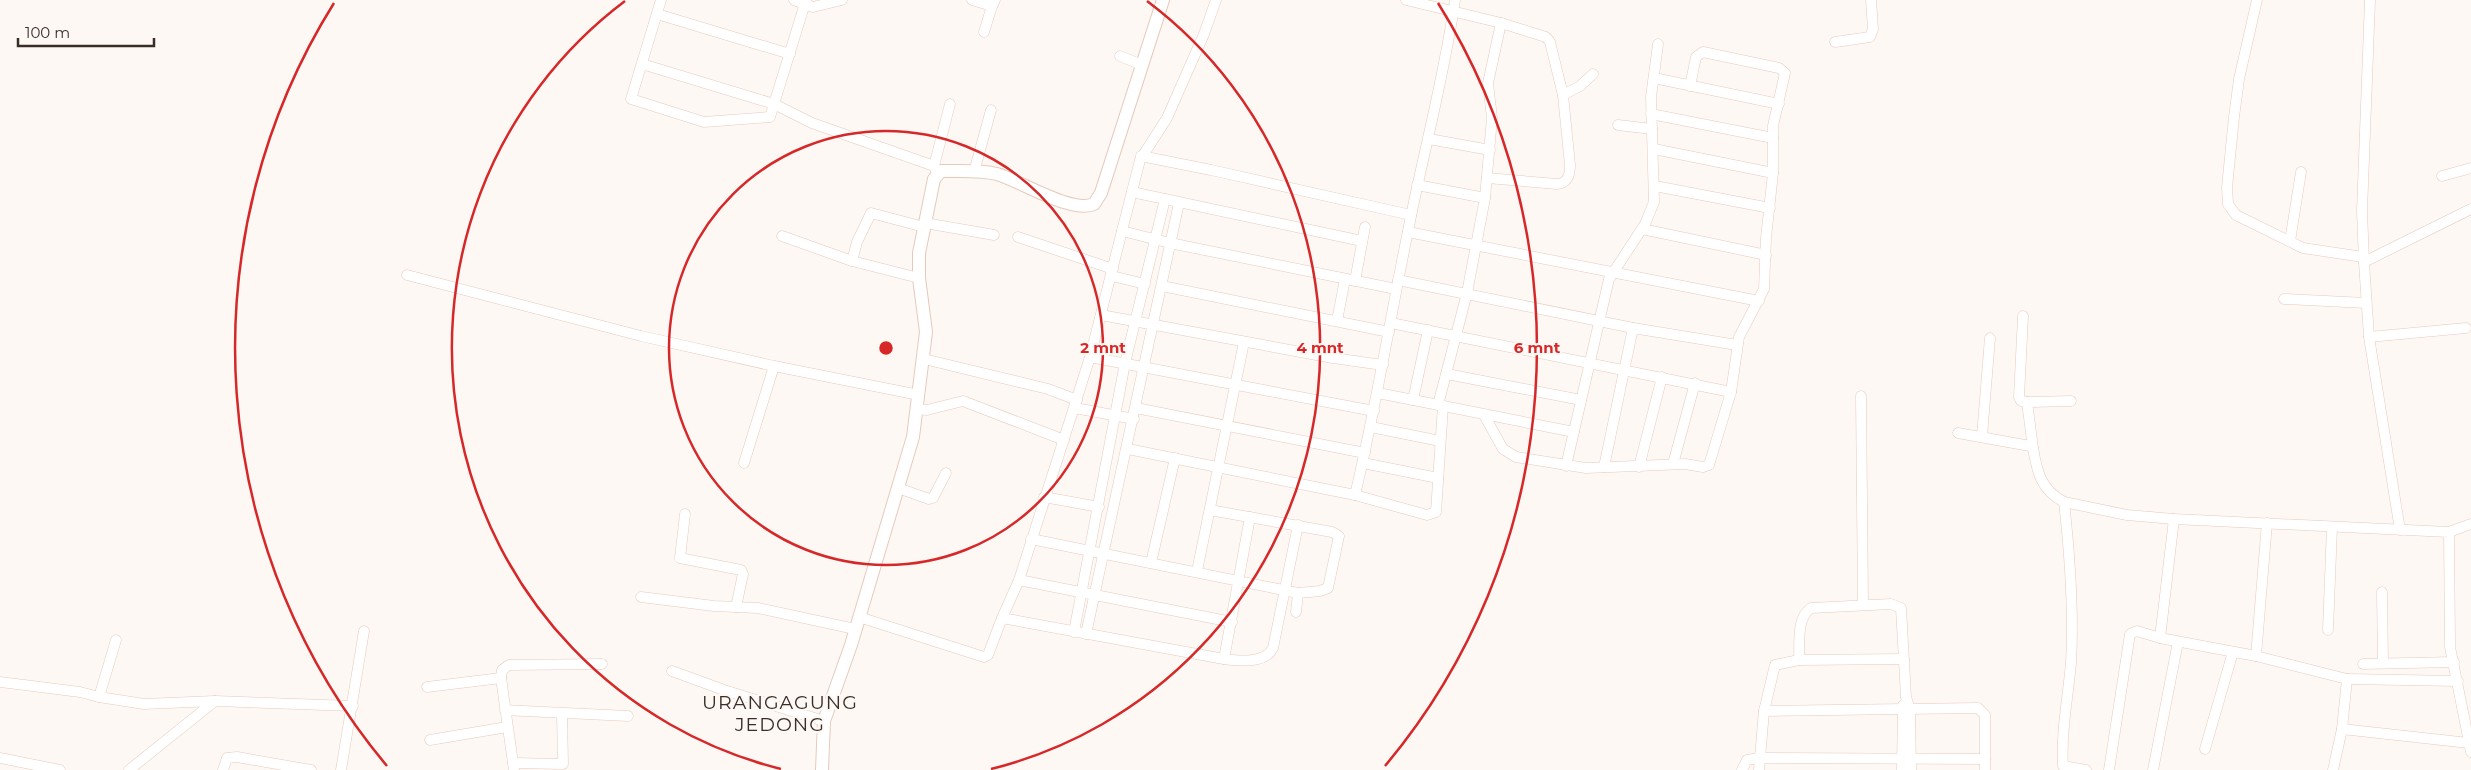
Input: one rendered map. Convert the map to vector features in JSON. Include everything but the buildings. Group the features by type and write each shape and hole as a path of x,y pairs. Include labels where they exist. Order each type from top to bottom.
{"street":[{"path":"661,0 631,99 704,122 770,117 805,2"},
{"path":"794,0 805,2 813,7 842,0"},
{"path":"972,0 994,3 984,32"},
{"path":"642,64 774,104 812,122 936,170 999,175 1079,207 1094,204 1101,193 1163,0"},
{"path":"859,617 984,657 988,655 999,624 1019,580 1044,497 1076,404 1090,357 1141,156 1155,139 1167,118 1204,34 1216,0"},
{"path":"1406,0 1454,5 1501,23 1546,37 1550,42 1563,95 1570,165 1565,182 1557,184 1487,178"},
{"path":"1835,42 1870,37 1873,29 1871,0"},
{"path":"2257,0 2239,79 2226,196 2228,204 2236,214 2303,248 2364,259 2471,208"},
{"path":"2370,0 2362,211 2366,303 2369,336 2400,530"},
{"path":"1355,495 1378,393 1411,215 1429,139 1454,5"},
{"path":"657,14 790,54"},
{"path":"1128,449 1355,495 1427,515 1433,514 1437,509 1440,406 1467,293 1485,198 1492,110 1488,83 1501,23"},
{"path":"1566,466 1598,321 1612,273 1642,229 1653,209 1655,186 1651,114 1658,44"},
{"path":"1484,415 1503,449 1511,455 1566,466 1604,467 1685,464 1703,467 1709,465 1731,392 1737,344 1764,289 1766,238 1773,173 1773,126 1785,76 1782,70 1700,53 1696,57 1690,86"},
{"path":"1120,56 1142,65"},
{"path":"1563,95 1580,86 1593,74"},
{"path":"1654,78 1778,104"},
{"path":"822,770 824,721 855,630 910,447 924,359 926,319 919,278 918,253 950,104"},
{"path":"974,172 991,110"},
{"path":"1651,114 1773,138"},
{"path":"1618,125 1652,129"},
{"path":"1429,139 1490,150"},
{"path":"1654,149 1773,173"},
{"path":"1141,156 1411,215"},
{"path":"2442,176 2471,168"},
{"path":"2290,241 2301,172"},
{"path":"1417,185 1485,198"},
{"path":"1655,186 1770,208"},
{"path":"1132,192 1362,241"},
{"path":"1074,632 1125,363 1164,199"},
{"path":"1086,634 1106,553 1152,325 1180,203"},
{"path":"852,261 857,242 871,213 925,225 994,235"},
{"path":"1338,321 1365,227"},
{"path":"1642,229 1766,255"},
{"path":"1122,231 1170,243 1350,280 1467,293 1633,328 1737,344"},
{"path":"1408,232 1759,301"},
{"path":"782,236 852,261 919,278"},
{"path":"1018,237 1145,284"},
{"path":"407,275 645,337 774,366 919,395"},
{"path":"1162,286 1338,321 1428,330 1695,383 1731,392"},
{"path":"2284,299 2366,303"},
{"path":"1101,314 1244,342 1383,365"},
{"path":"2022,316 2019,398 2021,401 2027,402 2071,401"},
{"path":"1604,467 1633,328"},
{"path":"2369,336 2466,328"},
{"path":"1413,400 1428,330"},
{"path":"1982,436 1990,338"},
{"path":"1198,571 1244,342"},
{"path":"1090,357 1236,383 1374,411"},
{"path":"924,359 1048,389 1076,404 1115,416 1134,419"},
{"path":"744,463 774,366"},
{"path":"1447,374 1581,400"},
{"path":"1639,466 1662,377"},
{"path":"1673,464 1695,383"},
{"path":"1378,393 1574,432"},
{"path":"1861,396 1863,604"},
{"path":"917,409 928,410 963,401 1064,440"},
{"path":"2027,402 2037,473 2043,485 2064,502 2127,515 2174,519 2449,532 2471,524"},
{"path":"1136,408 1364,458 1438,478"},
{"path":"1371,427 1440,441"},
{"path":"1958,433 2024,443 2033,448"},
{"path":"1151,563 1175,458"},
{"path":"898,488 929,499 933,498 946,473"},
{"path":"1044,497 1099,507"},
{"path":"2064,502 2073,606 2071,663 2063,739 2063,768 2086,770"},
{"path":"1031,539 1198,571 1298,593 1320,591 1328,588 1339,539 1332,532 1210,510"},
{"path":"685,514 680,558 741,570 743,574 736,606"},
{"path":"1224,659 1240,580 1250,517"},
{"path":"2160,638 2174,519"},
{"path":"2256,656 2267,523"},
{"path":"999,624 1074,632 1224,659 1250,660 1271,652 1298,525"},
{"path":"2328,630 2332,527"},
{"path":"2342,728 2470,747 2449,635 2449,532"},
{"path":"1019,580 1232,622"},
{"path":"2382,592 2383,664"},
{"path":"1296,612 1298,593"},
{"path":"641,597 714,606 758,608 855,630"},
{"path":"1799,660 1801,619 1804,613 1811,608 1863,604 1891,604 1901,608 1906,697 1907,765"},
{"path":"341,770 364,631"},
{"path":"2109,770 2130,634 2137,631 2178,642 2256,656 2347,679 2458,681"},
{"path":"99,698 116,640"},
{"path":"2153,770 2178,642"},
{"path":"2205,749 2233,652"},
{"path":"1759,770 1764,711 1775,665 1799,660 1904,658"},
{"path":"2363,664 2454,662"},
{"path":"562,714 563,764 513,767 501,678 502,670 509,665 602,664"},
{"path":"672,671 724,690 824,721"},
{"path":"427,687 501,678"},
{"path":"2333,770 2342,728 2347,679"},
{"path":"0,682 80,692 99,698 144,704 215,701 353,706"},
{"path":"130,770 215,701"},
{"path":"1764,711 1906,710 1970,707 1982,711 1985,715 1985,770"},
{"path":"505,710 628,716"},
{"path":"430,740 507,727"},
{"path":"223,770 227,758 237,757 311,770"},
{"path":"0,758 60,770"},
{"path":"1742,770 1747,760 1759,758 1907,765 1984,759"}],"district":[{"name":"URANGAGUNG JEDONG","path":"780,713"}]}
